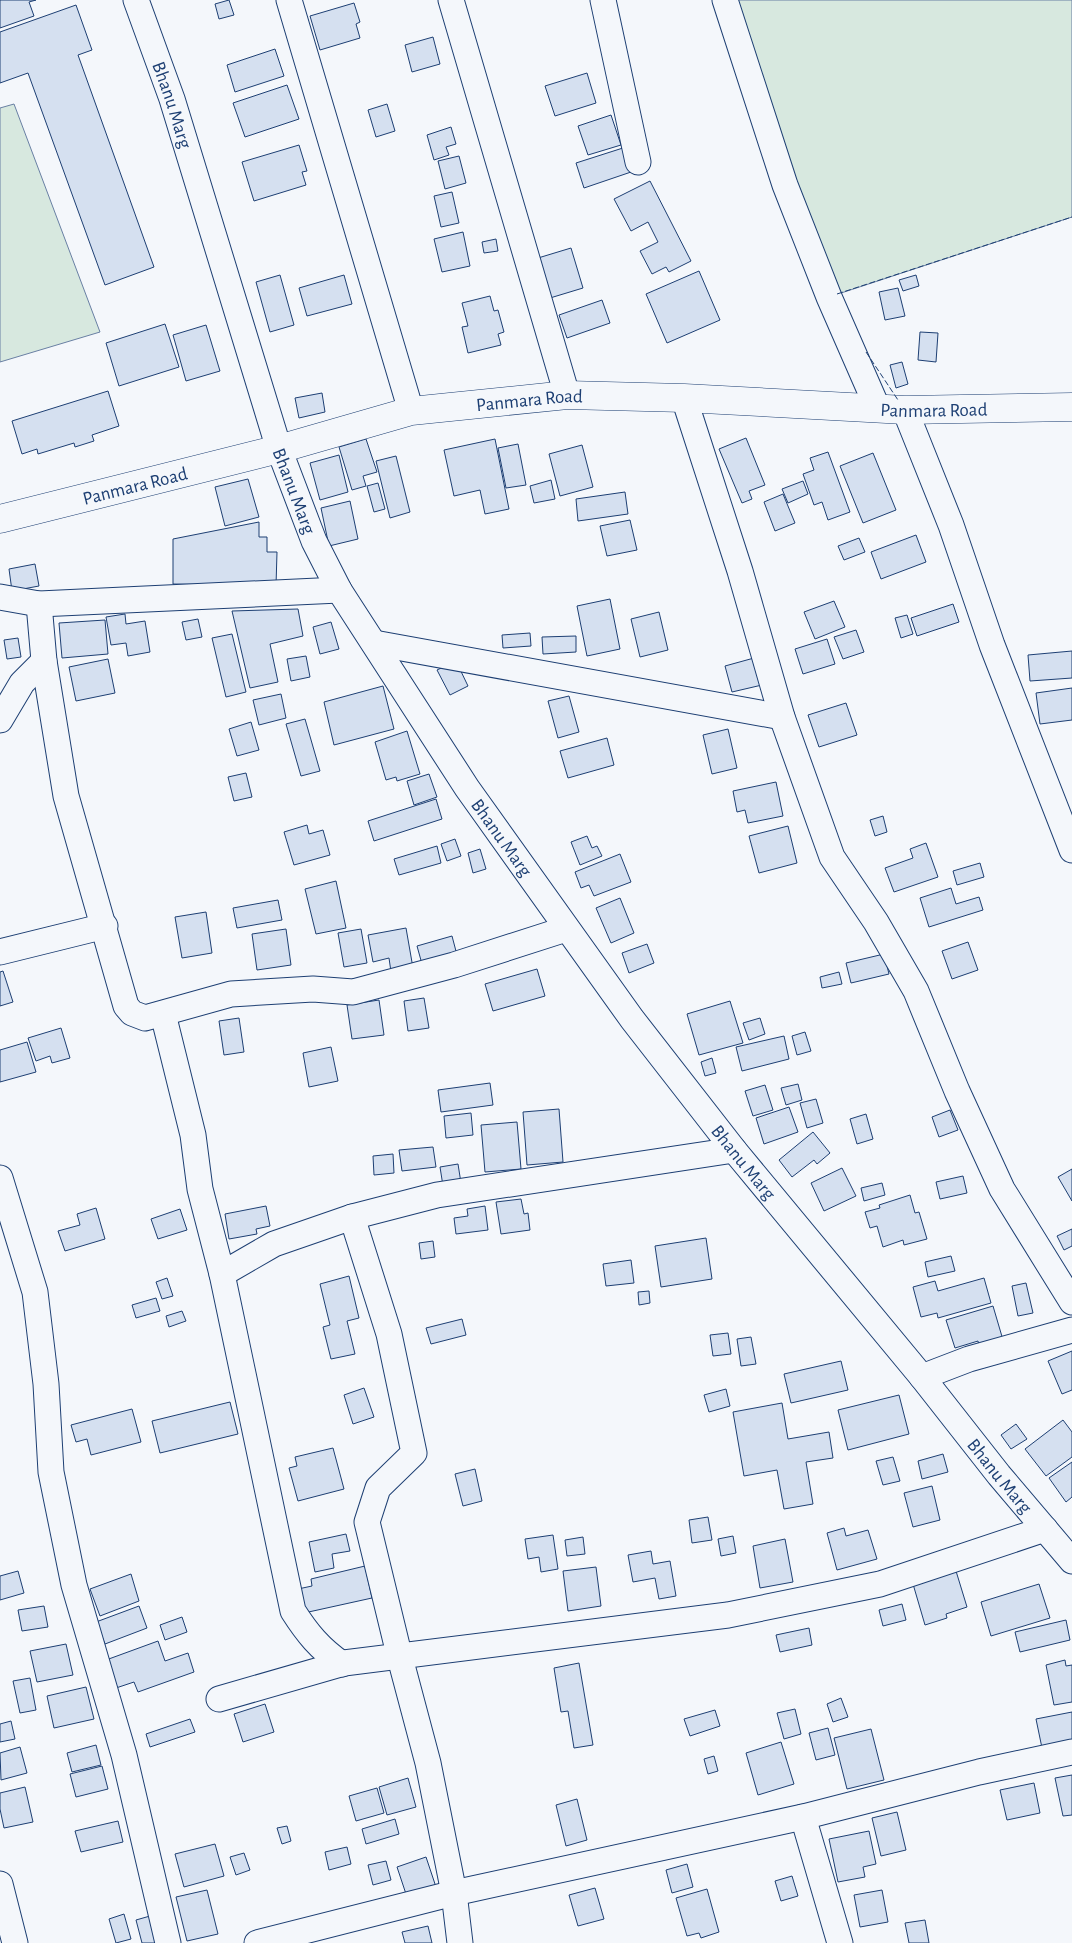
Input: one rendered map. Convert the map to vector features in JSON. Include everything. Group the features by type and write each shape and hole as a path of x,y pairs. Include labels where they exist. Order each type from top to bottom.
{"street":[{"name":"Bhanu Marg","path":"136,0 172,99 280,449 314,541 339,590 467,788 632,1019 734,1150 922,1377 1044,1529 1069,1551"},
{"path":"289,0 411,411"},
{"path":"451,0 567,395"},
{"path":"603,0 638,162"},
{"path":"725,0 785,186 829,297 878,409"},
{"name":"Panmara Road","path":"0,519 280,449 411,411 567,395 684,398 905,410 1072,407"},
{"path":"684,398 740,571 782,717 832,857 876,922 916,991 957,1092 1002,1188 1072,1302"},
{"path":"905,410 951,525 992,645 1072,850"},
{"path":"0,597 39,604 339,590"},
{"path":"39,604 44,661 66,796 105,926 126,1006 132,1013 145,1018 231,994 313,989 353,992 454,965 566,929"},
{"path":"374,643 782,717"},
{"path":"0,720 22,683 44,661"},
{"path":"0,952 105,926"},
{"path":"163,1014 193,1135 200,1189 222,1274 293,1611 306,1633 322,1650 342,1664"},
{"path":"222,1274 274,1244 352,1217 437,1195 734,1150"},
{"path":"0,1178 35,1292 46,1384 51,1472 74,1585 124,1755 168,1943"},
{"path":"352,1217 389,1334 414,1452 378,1488 367,1522 428,1763 454,1893 460,1943"},
{"path":"922,1377 968,1359 1072,1330"},
{"path":"219,1699 342,1664 399,1654 728,1615 880,1584 1044,1529"},
{"path":"257,1943 454,1893 803,1817 979,1772 1072,1752"},
{"path":"803,1817 840,1943"},
{"path":"0,1884 15,1943"}],"shaded area":[{"path":"725,0 1072,0 1072,217 829,297"},
{"path":"14,104 100,332 0,362 0,108"}],"building":[{"path":"0,0 36,0 29,2 34,16 0,28"},
{"path":"229,0 234,15 219,19 215,4"},
{"path":"354,3 360,22 356,24 360,38 320,50 310,16"},
{"path":"76,5 92,50 78,55 154,267 105,285 28,73 0,83 0,32"},
{"path":"433,37 440,64 412,72 405,45"},
{"path":"275,49 284,76 235,92 227,65"},
{"path":"587,73 596,103 555,116 545,86"},
{"path":"287,85 299,119 245,137 233,103"},
{"path":"387,104 395,131 376,137 368,110"},
{"path":"611,115 621,145 588,155 578,126"},
{"path":"451,127 456,144 446,147 449,155 434,160 427,135"},
{"path":"299,145 307,171 302,172 306,185 254,201 242,162"},
{"path":"626,147 634,171 584,188 576,163"},
{"path":"459,156 466,183 445,189 438,161"},
{"path":"650,181 691,261 669,272 666,267 652,274 640,251 658,242 648,222 631,231 614,199"},
{"path":"452,192 459,223 441,227 434,196"},
{"path":"463,232 470,266 442,272 434,239"},
{"path":"496,239 498,251 484,253 482,242"},
{"path":"571,248 583,288 550,298 538,258"},
{"path":"699,271 720,320 667,343 646,294"},
{"path":"280,275 294,325 270,332 256,282"},
{"path":"344,275 352,304 307,316 299,288"},
{"path":"916,275 919,286 903,291 899,280"},
{"path":"898,288 905,316 885,320 879,292"},
{"path":"490,296 494,311 498,310 504,332 498,334 501,345 468,353 462,327 468,326 462,303"},
{"path":"602,300 610,323 567,338 559,315"},
{"path":"165,324 179,367 119,386 106,343"},
{"path":"206,325 220,371 186,381 173,335"},
{"path":"920,332 938,333 936,362 918,360"},
{"path":"902,362 908,384 896,388 890,365"},
{"path":"108,391 119,426 92,435 94,441 75,447 74,443 38,454 37,449 22,454 12,421"},
{"path":"322,393 325,412 299,418 295,398"},
{"path":"746,438 765,485 749,491 752,499 742,503 719,449"},
{"path":"366,439 377,472 363,476 366,486 352,490 339,447"},
{"path":"495,439 509,509 485,514 480,490 454,496 444,450"},
{"path":"518,444 526,485 506,488 498,448"},
{"path":"582,445 593,487 560,496 549,454"},
{"path":"828,452 850,512 828,520 822,502 814,505 803,474 814,470 810,458"},
{"path":"873,453 896,510 863,523 840,466"},
{"path":"339,455 348,492 320,500 310,463"},
{"path":"396,456 410,512 390,518 376,461"},
{"path":"248,479 259,517 225,526 215,487"},
{"path":"551,480 555,499 534,503 530,486"},
{"path":"803,481 808,494 788,503 782,489"},
{"path":"378,483 385,509 374,512 367,486"},
{"path":"625,492 628,514 578,521 576,499"},
{"path":"783,494 795,523 775,531 764,502"},
{"path":"350,501 358,539 329,546 321,508"},
{"path":"630,520 637,550 607,556 600,526"},
{"path":"259,522 259,537 267,537 267,552 277,552 276,586 173,584 173,539"},
{"path":"916,535 926,562 881,579 871,552"},
{"path":"859,538 865,552 844,560 838,546"},
{"path":"35,564 39,586 12,591 9,569"},
{"path":"610,599 620,649 587,656 577,606"},
{"path":"834,601 845,627 815,639 804,612"},
{"path":"953,604 959,622 917,636 911,618"},
{"path":"298,609 303,636 270,644 278,682 250,688 232,611"},
{"path":"659,612 668,650 640,657 631,619"},
{"path":"125,614 126,624 145,621 150,652 128,656 126,643 111,645 106,617"},
{"path":"907,615 913,634 901,638 895,618"},
{"path":"198,619 202,637 186,640 182,622"},
{"path":"105,620 108,654 62,658 59,623"},
{"path":"331,622 339,649 320,654 313,627"},
{"path":"856,630 864,652 843,659 834,637"},
{"path":"530,633 531,646 503,648 502,635"},
{"path":"232,634 246,692 226,697 212,638"},
{"path":"576,636 576,652 543,654 542,637"},
{"path":"18,638 21,657 7,659 4,640"},
{"path":"827,639 835,664 803,674 795,649"},
{"path":"1072,651 1072,678 1030,681 1028,655"},
{"path":"306,656 310,677 291,681 287,659"},
{"path":"754,658 762,685 732,692 725,666"},
{"path":"108,659 115,693 76,701 69,667"},
{"path":"456,661 468,686 450,695 437,670"},
{"path":"383,686 394,729 334,745 324,702"},
{"path":"1072,688 1072,720 1040,724 1036,693"},
{"path":"281,694 286,718 259,725 253,700"},
{"path":"569,696 579,732 558,738 548,701"},
{"path":"846,703 857,735 819,747 808,715"},
{"path":"305,719 320,771 301,776 286,724"},
{"path":"251,722 259,750 237,756 229,729"},
{"path":"728,729 737,768 712,774 703,735"},
{"path":"407,731 420,774 397,781 396,777 386,780 375,742"},
{"path":"607,738 614,765 568,778 560,751"},
{"path":"246,773 252,797 234,801 228,777"},
{"path":"429,774 437,797 414,805 407,781"},
{"path":"776,782 783,816 748,823 745,810 737,812 733,791"},
{"path":"436,799 442,819 374,841 368,821"},
{"path":"883,816 887,832 875,836 870,820"},
{"path":"307,825 309,834 323,830 330,855 294,865 284,832"},
{"path":"788,826 797,863 759,873 749,836"},
{"path":"587,836 592,848 597,846 602,856 580,865 571,842"},
{"path":"455,839 461,856 447,861 441,844"},
{"path":"926,843 938,877 894,892 885,868 913,858 910,849"},
{"path":"437,846 441,863 399,875 394,859"},
{"path":"480,849 486,869 473,873 468,853"},
{"path":"620,854 631,882 594,896 589,885 581,888 575,872"},
{"path":"980,863 984,877 957,885 953,871"},
{"path":"336,881 346,928 316,934 305,889"},
{"path":"951,888 956,904 979,897 983,910 929,927 920,898"},
{"path":"620,898 634,933 611,943 596,908"},
{"path":"278,900 282,920 237,928 233,908"},
{"path":"206,912 212,953 182,958 175,917"},
{"path":"406,928 413,968 391,972 389,958 373,962 368,935"},
{"path":"286,929 291,965 257,970 252,934"},
{"path":"361,929 367,963 344,967 338,933"},
{"path":"452,936 457,955 422,964 417,946"},
{"path":"968,942 978,970 952,979 942,951"},
{"path":"647,944 654,963 629,973 622,953"},
{"path":"884,954 889,974 851,983 846,963"},
{"path":"537,969 545,996 493,1011 485,984"},
{"path":"3,971 13,1002 0,1006 0,972"},
{"path":"839,972 842,984 822,988 820,977"},
{"path":"424,998 429,1028 408,1031 404,1001"},
{"path":"379,1000 384,1035 352,1039 347,1005"},
{"path":"730,1001 743,1043 699,1055 687,1014"},
{"path":"239,1018 244,1052 224,1055 219,1021"},
{"path":"760,1018 765,1034 749,1040 743,1023"},
{"path":"61,1028 70,1058 52,1063 50,1056 36,1061 28,1038"},
{"path":"805,1032 811,1051 797,1055 792,1036"},
{"path":"784,1036 789,1059 742,1071 736,1047"},
{"path":"27,1042 36,1072 0,1082 0,1050"},
{"path":"331,1047 338,1081 309,1087 303,1053"},
{"path":"712,1058 716,1073 705,1076 701,1062"},
{"path":"490,1083 493,1105 441,1112 438,1090"},
{"path":"798,1084 802,1100 786,1105 781,1088"},
{"path":"765,1085 773,1110 753,1116 745,1091"},
{"path":"816,1099 823,1123 807,1128 800,1103"},
{"path":"789,1107 798,1132 764,1144 756,1118"},
{"path":"559,1109 563,1162 527,1165 523,1112"},
{"path":"950,1110 958,1130 939,1137 932,1117"},
{"path":"471,1113 473,1135 446,1138 444,1116"},
{"path":"866,1114 873,1139 857,1144 850,1119"},
{"path":"517,1122 521,1169 485,1172 481,1125"},
{"path":"813,1132 830,1153 817,1164 814,1160 792,1177 779,1160"},
{"path":"433,1147 436,1167 402,1171 399,1150"},
{"path":"393,1154 394,1173 374,1175 373,1156"},
{"path":"458,1164 461,1183 443,1186 440,1167"},
{"path":"842,1168 856,1196 824,1211 811,1183"},
{"path":"1072,1169 1072,1201 1058,1177"},
{"path":"963,1176 967,1193 940,1199 936,1182"},
{"path":"882,1183 885,1195 864,1201 861,1188"},
{"path":"910,1195 915,1213 919,1212 927,1239 904,1245 903,1240 883,1247 877,1226 870,1228 865,1212 880,1208 879,1205"},
{"path":"521,1199 524,1214 528,1213 530,1230 501,1234 496,1202"},
{"path":"266,1206 270,1226 256,1229 257,1234 229,1239 225,1214"},
{"path":"485,1206 488,1230 456,1234 454,1218 468,1216 467,1209"},
{"path":"96,1208 105,1239 65,1251 58,1231 80,1225 77,1214"},
{"path":"180,1209 187,1230 158,1239 151,1219"},
{"path":"1072,1229 1072,1246 1064,1250 1057,1236"},
{"path":"706,1238 712,1279 661,1287 655,1246"},
{"path":"433,1241 435,1257 421,1259 419,1243"},
{"path":"951,1256 955,1271 928,1277 925,1262"},
{"path":"631,1260 634,1283 606,1286 603,1264"},
{"path":"349,1276 359,1318 347,1321 355,1354 331,1359 323,1327 330,1325 320,1284"},
{"path":"167,1278 173,1296 162,1299 156,1282"},
{"path":"984,1278 991,1303 938,1318 937,1313 921,1317 913,1287 935,1281 938,1291"},
{"path":"1026,1283 1033,1313 1018,1316 1012,1286"},
{"path":"649,1291 650,1303 639,1305 638,1292"},
{"path":"156,1298 160,1311 136,1318 132,1305"},
{"path":"993,1306 1003,1340 979,1346 978,1341 955,1348 946,1320"},
{"path":"182,1311 186,1321 169,1327 166,1316"},
{"path":"462,1319 466,1335 431,1344 426,1328"},
{"path":"728,1333 731,1354 713,1356 710,1335"},
{"path":"751,1337 756,1364 741,1366 737,1339"},
{"path":"1072,1351 1072,1390 1062,1394 1048,1361"},
{"path":"841,1361 848,1390 791,1403 784,1374"},
{"path":"364,1388 374,1417 353,1424 344,1395"},
{"path":"726,1389 730,1406 709,1412 704,1395"},
{"path":"899,1395 909,1434 848,1450 838,1410"},
{"path":"230,1402 238,1434 160,1453 152,1421"},
{"path":"782,1403 788,1439 829,1432 833,1458 806,1462 813,1504 784,1509 777,1470 744,1476 733,1412"},
{"path":"132,1409 141,1442 91,1455 87,1439 76,1442 71,1425"},
{"path":"1063,1420 1072,1432 1072,1457 1046,1476 1025,1449"},
{"path":"1016,1424 1027,1439 1011,1449 1001,1435"},
{"path":"333,1448 344,1489 298,1501 289,1468 297,1466 295,1457"},
{"path":"943,1454 948,1472 922,1479 918,1461"},
{"path":"893,1457 900,1481 883,1485 876,1461"},
{"path":"1072,1462 1072,1497 1066,1502 1049,1478"},
{"path":"475,1469 482,1501 463,1506 455,1474"},
{"path":"932,1486 940,1520 913,1527 904,1493"},
{"path":"708,1517 712,1540 692,1543 689,1520"},
{"path":"844,1528 846,1536 868,1530 877,1559 837,1570 827,1533"},
{"path":"346,1534 350,1551 332,1554 334,1568 315,1572 309,1542"},
{"path":"553,1535 558,1569 541,1572 539,1557 528,1559 525,1539"},
{"path":"733,1536 736,1553 721,1556 718,1539"},
{"path":"583,1537 585,1554 567,1556 565,1540"},
{"path":"785,1539 793,1582 760,1588 753,1546"},
{"path":"651,1551 653,1564 670,1561 676,1596 659,1599 655,1578 633,1582 628,1555"},
{"path":"365,1566 372,1598 304,1613 298,1589 312,1586 311,1579"},
{"path":"596,1567 601,1606 568,1611 563,1571"},
{"path":"18,1571 24,1593 0,1600 0,1576"},
{"path":"956,1571 967,1607 946,1614 947,1618 925,1625 913,1584"},
{"path":"131,1574 139,1601 100,1616 90,1589"},
{"path":"1039,1584 1050,1618 991,1636 981,1602"},
{"path":"902,1604 906,1620 883,1626 879,1610"},
{"path":"44,1606 48,1627 22,1631 18,1610"},
{"path":"139,1606 147,1628 105,1644 96,1622"},
{"path":"182,1617 187,1632 165,1640 160,1625"},
{"path":"1066,1620 1070,1640 1020,1652 1015,1632"},
{"path":"809,1628 812,1645 780,1652 776,1635"},
{"path":"158,1641 165,1661 188,1653 194,1672 138,1692 134,1682 116,1688 106,1660"},
{"path":"66,1644 73,1675 37,1682 30,1651"},
{"path":"1065,1660 1066,1666 1072,1665 1072,1702 1054,1705 1046,1665"},
{"path":"579,1663 593,1745 574,1748 568,1711 561,1712 554,1668"},
{"path":"30,1678 36,1710 20,1713 13,1681"},
{"path":"86,1687 94,1719 54,1728 47,1696"},
{"path":"841,1698 848,1717 833,1722 827,1704"},
{"path":"265,1704 274,1732 243,1742 234,1714"},
{"path":"795,1709 801,1734 784,1739 777,1713"},
{"path":"715,1710 720,1726 690,1736 684,1719"},
{"path":"1072,1712 1072,1742 1042,1748 1036,1719"},
{"path":"190,1719 195,1732 150,1747 146,1734"},
{"path":"11,1721 15,1739 0,1742 0,1724"},
{"path":"828,1728 835,1755 816,1760 809,1733"},
{"path":"871,1729 884,1780 847,1789 834,1738"},
{"path":"781,1742 794,1784 758,1795 746,1753"},
{"path":"96,1745 101,1765 72,1772 67,1753"},
{"path":"20,1747 27,1773 1,1780 0,1753"},
{"path":"714,1756 718,1771 708,1774 704,1759"},
{"path":"102,1766 108,1789 76,1797 70,1774"},
{"path":"1072,1775 1072,1815 1063,1816 1055,1778"},
{"path":"408,1778 416,1807 387,1815 379,1787"},
{"path":"1034,1783 1040,1813 1007,1820 1000,1790"},
{"path":"25,1787 33,1822 4,1828 0,1809 0,1793"},
{"path":"377,1788 384,1813 356,1821 349,1796"},
{"path":"577,1799 587,1840 566,1846 556,1805"},
{"path":"897,1812 906,1850 881,1856 872,1818"},
{"path":"395,1819 399,1834 366,1844 362,1829"},
{"path":"118,1821 123,1842 81,1852 75,1831"},
{"path":"287,1826 291,1841 282,1844 277,1828"},
{"path":"869,1831 876,1864 863,1867 865,1877 838,1882 829,1839"},
{"path":"215,1844 224,1876 184,1887 175,1854"},
{"path":"347,1847 351,1864 329,1870 325,1852"},
{"path":"244,1853 250,1870 236,1875 230,1857"},
{"path":"426,1857 436,1887 407,1897 397,1867"},
{"path":"386,1861 391,1880 373,1885 368,1865"},
{"path":"687,1864 693,1887 672,1893 666,1870"},
{"path":"792,1876 798,1896 781,1901 775,1881"},
{"path":"595,1888 604,1919 578,1926 569,1895"},
{"path":"707,1889 719,1932 701,1938 699,1933 687,1936 676,1898"},
{"path":"207,1890 218,1934 187,1941 176,1897"},
{"path":"882,1890 888,1922 860,1927 854,1895"},
{"path":"124,1914 131,1939 116,1943 109,1919"},
{"path":"150,1916 158,1943 142,1943 136,1920"},
{"path":"925,1920 929,1943 909,1943 905,1923"},
{"path":"428,1926 432,1943 405,1943 402,1932"}],"fence":[{"path":"837,294 1072,217"},
{"path":"866,352 898,400"}]}
